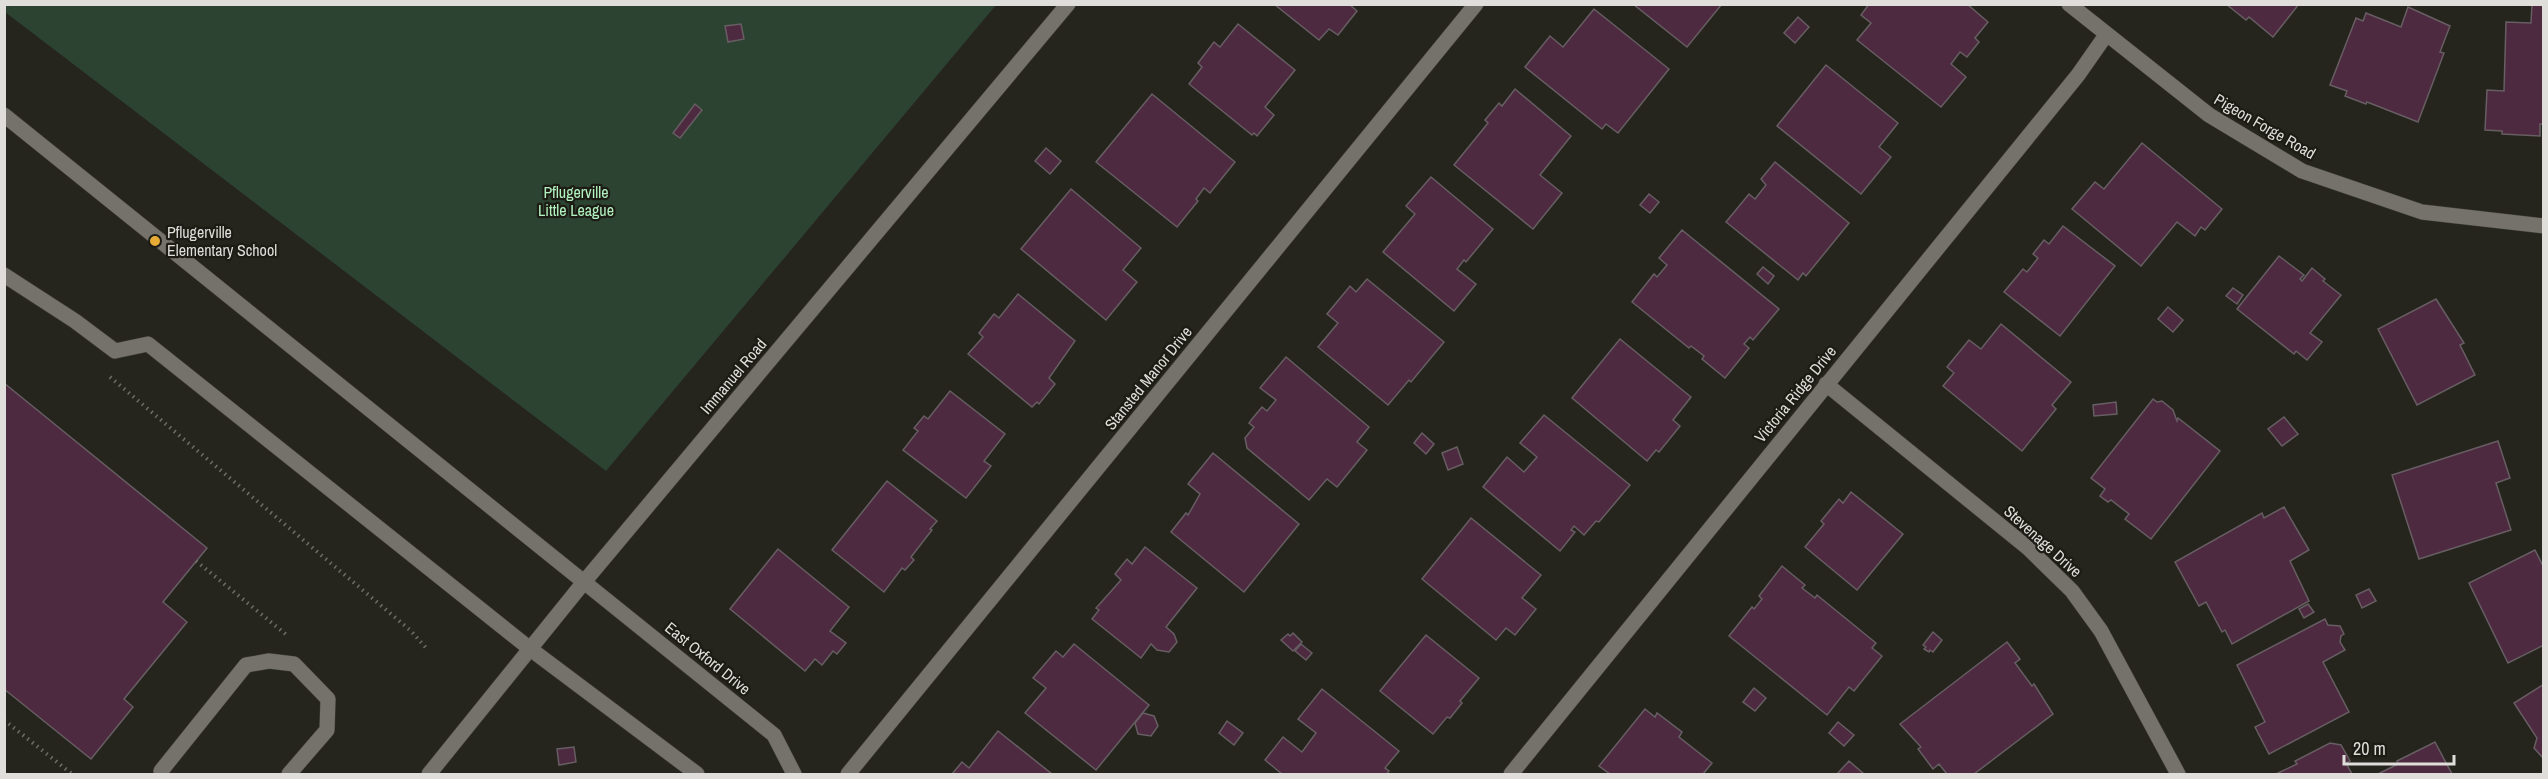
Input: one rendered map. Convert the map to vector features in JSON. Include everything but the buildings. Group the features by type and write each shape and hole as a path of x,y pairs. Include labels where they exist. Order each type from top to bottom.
{"street":[{"name":"Immanuel Road","path":"429,774 529,648 1068,4"},
{"name":"Stansted Manor Drive","path":"848,774 1476,4"},
{"name":"Pigeon Forge Road","path":"2069,4 2209,115 2302,171 2422,212 2544,225"},
{"name":"Victoria Ridge Drive","path":"1511,774 2078,75 2106,35"},
{"name":"East Oxford Drive","path":"4,115 774,735 794,774"},
{"path":"4,275 75,321 115,351 148,344 529,648 698,774"},
{"name":"Stevenage Drive","path":"1826,384 2028,548 2072,591 2101,631 2178,774"},
{"path":"162,774 161,771 246,665 269,661 294,664 328,699 327,730 289,774"}],"path":[{"path":"109,377 410,630 428,650"},
{"path":"196,561 294,640"},
{"path":"4,720 72,774"}],"green space":[{"name":"Pflugerville Little League","path":"4,5 996,5 606,471 5,12"}],"place":[{"name":"Pflugerville Elementary School","path":"155,241"}]}
